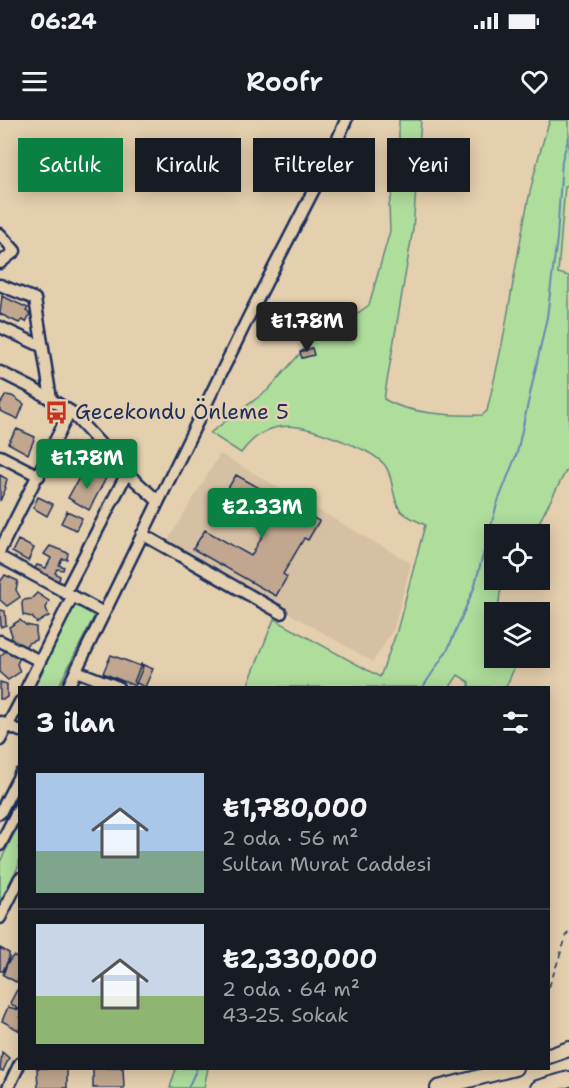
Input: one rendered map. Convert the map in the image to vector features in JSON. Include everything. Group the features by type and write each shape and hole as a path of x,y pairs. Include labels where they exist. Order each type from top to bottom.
{"main road":[{"path":"550,1056 569,1049"},
{"path":"438,1088 507,1070"},
{"path":"538,1088 569,1079"}],"street":[{"path":"68,686 158,501 327,164 346,120"},
{"path":"0,234 15,251 0,263"},
{"path":"0,285 35,299 51,399"},
{"path":"0,327 43,347"},
{"path":"0,372 70,411 127,473 158,501"},
{"path":"0,550 70,411"},
{"path":"0,456 39,476"},
{"path":"28,686 127,473"},
{"path":"142,534 281,613"},
{"path":"0,556 104,613"},
{"path":"0,641 40,661"},
{"path":"76,671 114,686"},
{"path":"0,740 4,724 18,705"},
{"path":"4,724 18,730"},
{"path":"0,813 18,778"},
{"path":"0,845 18,810"},
{"path":"0,918 18,882"},
{"path":"8,1088 18,1067"}],"path":[{"path":"550,984 569,929"}],"shaded area":[{"path":"220,454 411,563 394,628 373,662 167,542"}],"green space":[{"path":"399,120 421,120 420,138 399,138"},
{"path":"550,120 569,120 569,185 565,186 558,273 569,276 569,465 538,524 484,524 484,590 502,590 499,602 484,602 484,668 514,668 506,686 469,686 469,682 458,675 451,686 247,686 274,619 380,677 397,631 425,525 401,511 384,464 357,447 299,427 287,426 263,432 241,453 210,433 268,390 326,324 352,317 369,305 390,231 389,205 393,192 416,192 413,229 384,399 418,411 482,415 487,411 503,340 520,242 542,144"},
{"path":"74,604 95,615 59,686 33,686"},
{"path":"18,826 18,867 0,902 0,862"},
{"path":"175,1070 208,1070 204,1088 170,1088"}],"building":[{"path":"2,296 28,308 26,311 30,314 26,322 22,320 19,323 0,314"},
{"path":"312,348 314,355 302,358 300,352"},
{"path":"6,395 24,404 18,419 0,411 0,404"},
{"path":"17,429 35,437 28,454 8,443"},
{"path":"65,444 78,446 78,449 70,468 63,474 58,468 60,463 57,461 60,455 64,456 61,452"},
{"path":"93,471 106,478 89,510 68,498 79,478 87,481"},
{"path":"0,475 7,479 0,501"},
{"path":"236,475 319,521 308,540 304,538 283,574 287,577 276,596 193,549 205,530 251,556 271,521 225,493"},
{"path":"38,497 53,504 47,516 33,508"},
{"path":"67,511 82,518 76,530 61,523"},
{"path":"18,540 34,548 28,561 12,552"},
{"path":"50,546 68,553 67,559 62,559 59,565 64,567 63,570 57,569 55,573 60,576 59,581 31,573 37,565 46,568 51,558 44,554"},
{"path":"5,575 18,581 16,590 20,597 7,606 0,600 0,582"},
{"path":"37,593 49,601 46,608 49,616 37,623 32,617 23,615 22,604 23,600 31,599"},
{"path":"0,610 5,611 6,625 1,627"},
{"path":"20,620 26,625 36,627 36,640 28,643 23,650 10,643 12,635 9,627"},
{"path":"7,650 20,657 17,664 20,672 8,680 0,673 0,656"},
{"path":"111,655 143,667 135,686 103,673"},
{"path":"141,664 153,669 145,686 134,682"},
{"path":"0,682 7,684 7,697 4,699 0,699"},
{"path":"0,948 9,953 3,971 0,971"},
{"path":"13,956 18,957 16,982 3,975"},
{"path":"17,990 18,990 18,1009 10,1003"},
{"path":"8,1007 18,1010 18,1030 2,1021"},
{"path":"2,1052 9,1058 3,1071 0,1070"},
{"path":"37,1070 67,1070 67,1088 38,1088"},
{"path":"93,1070 123,1070 124,1088 93,1088"}],"waterway":[{"path":"424,686 448,649 474,588 497,504 517,453 547,317 557,238 562,160 569,137"},
{"path":"188,1088 196,1070"}],"place":[{"name":"Gecekondu Önleme 5","path":"57,412"}]}
